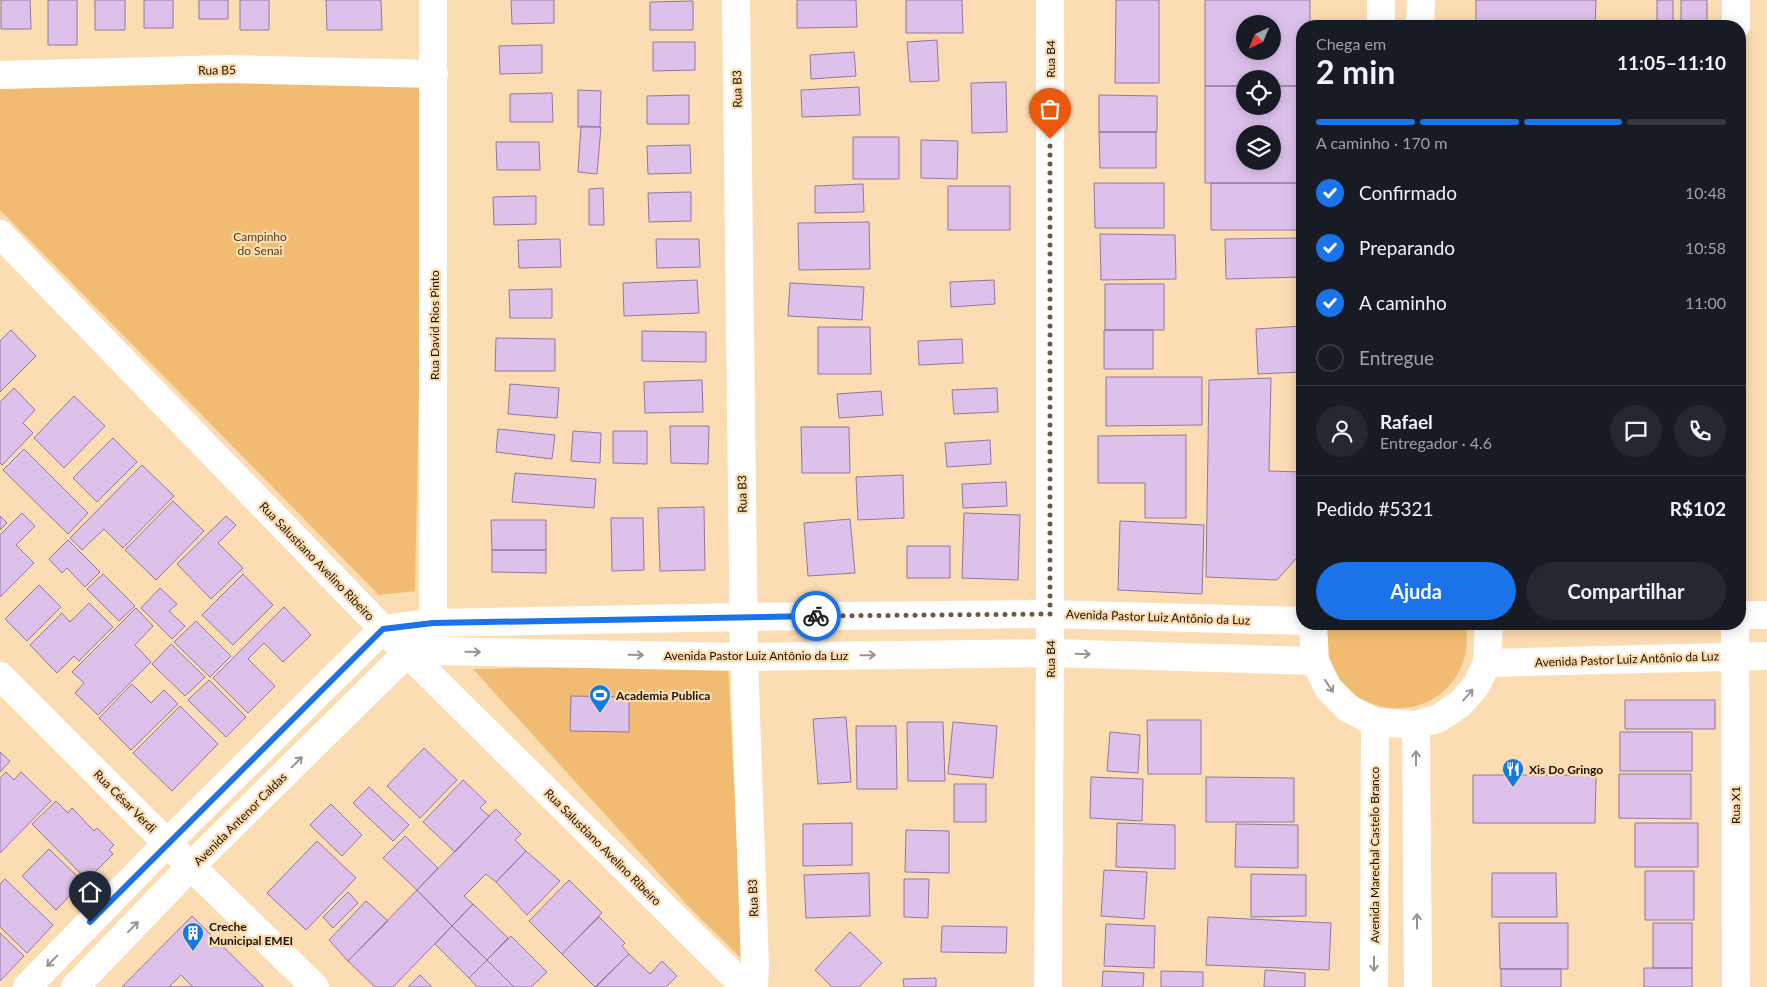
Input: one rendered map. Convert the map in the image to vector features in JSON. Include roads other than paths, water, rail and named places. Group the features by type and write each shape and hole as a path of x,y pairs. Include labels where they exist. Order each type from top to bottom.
{"street":[{"name":"Rua David Rios Pinto","path":"433,0 433,623 435,651"},
{"name":"Rua B3","path":"736,0 744,657 755,965 754,987"},
{"name":"Rua B4","path":"1048,987 1050,0"},
{"path":"1381,0 1382,20"},
{"path":"1420,20 1421,0"},
{"path":"1736,0 1736,20"},
{"name":"Rua B5","path":"0,75 228,69 434,74"},
{"name":"Rua Salustiano Avelino Ribeiro","path":"0,234 383,629 745,987"},
{"name":"Avenida Pastor Luiz Antônio da Luz","path":"383,629 433,623 1050,614 1296,621"},
{"path":"1746,614 1767,615"},
{"path":"27,987 167,843 383,629"},
{"path":"1313,630 1315,661 1328,688 1349,709 1375,722 1416,725 1440,718 1460,704 1476,686 1487,663 1489,630"},
{"name":"Rua X1","path":"1735,630 1736,987"},
{"name":"Avenida Pastor Luiz Antônio da Luz","path":"407,653 435,651 744,657 1050,653 1315,661"},
{"name":"Avenida Antenor Caldas","path":"75,987 192,866 407,653"},
{"name":"Avenida Pastor Luiz Antônio da Luz","path":"1487,663 1767,656"},
{"name":"Rua César Verdi","path":"0,676 167,843 315,987"},
{"name":"Avenida Marechal Castelo Branco","path":"1374,987 1375,722"},
{"path":"1416,725 1418,987"}],"place":[{"name":"Academia Publica","path":"600,714"},
{"name":"Xis Do Gringo","path":"1513,788"},
{"name":"Creche Municipal EMEI","path":"193,952"}],"park label":[{"name":"Campinho do Senai","path":"260,243"}]}
